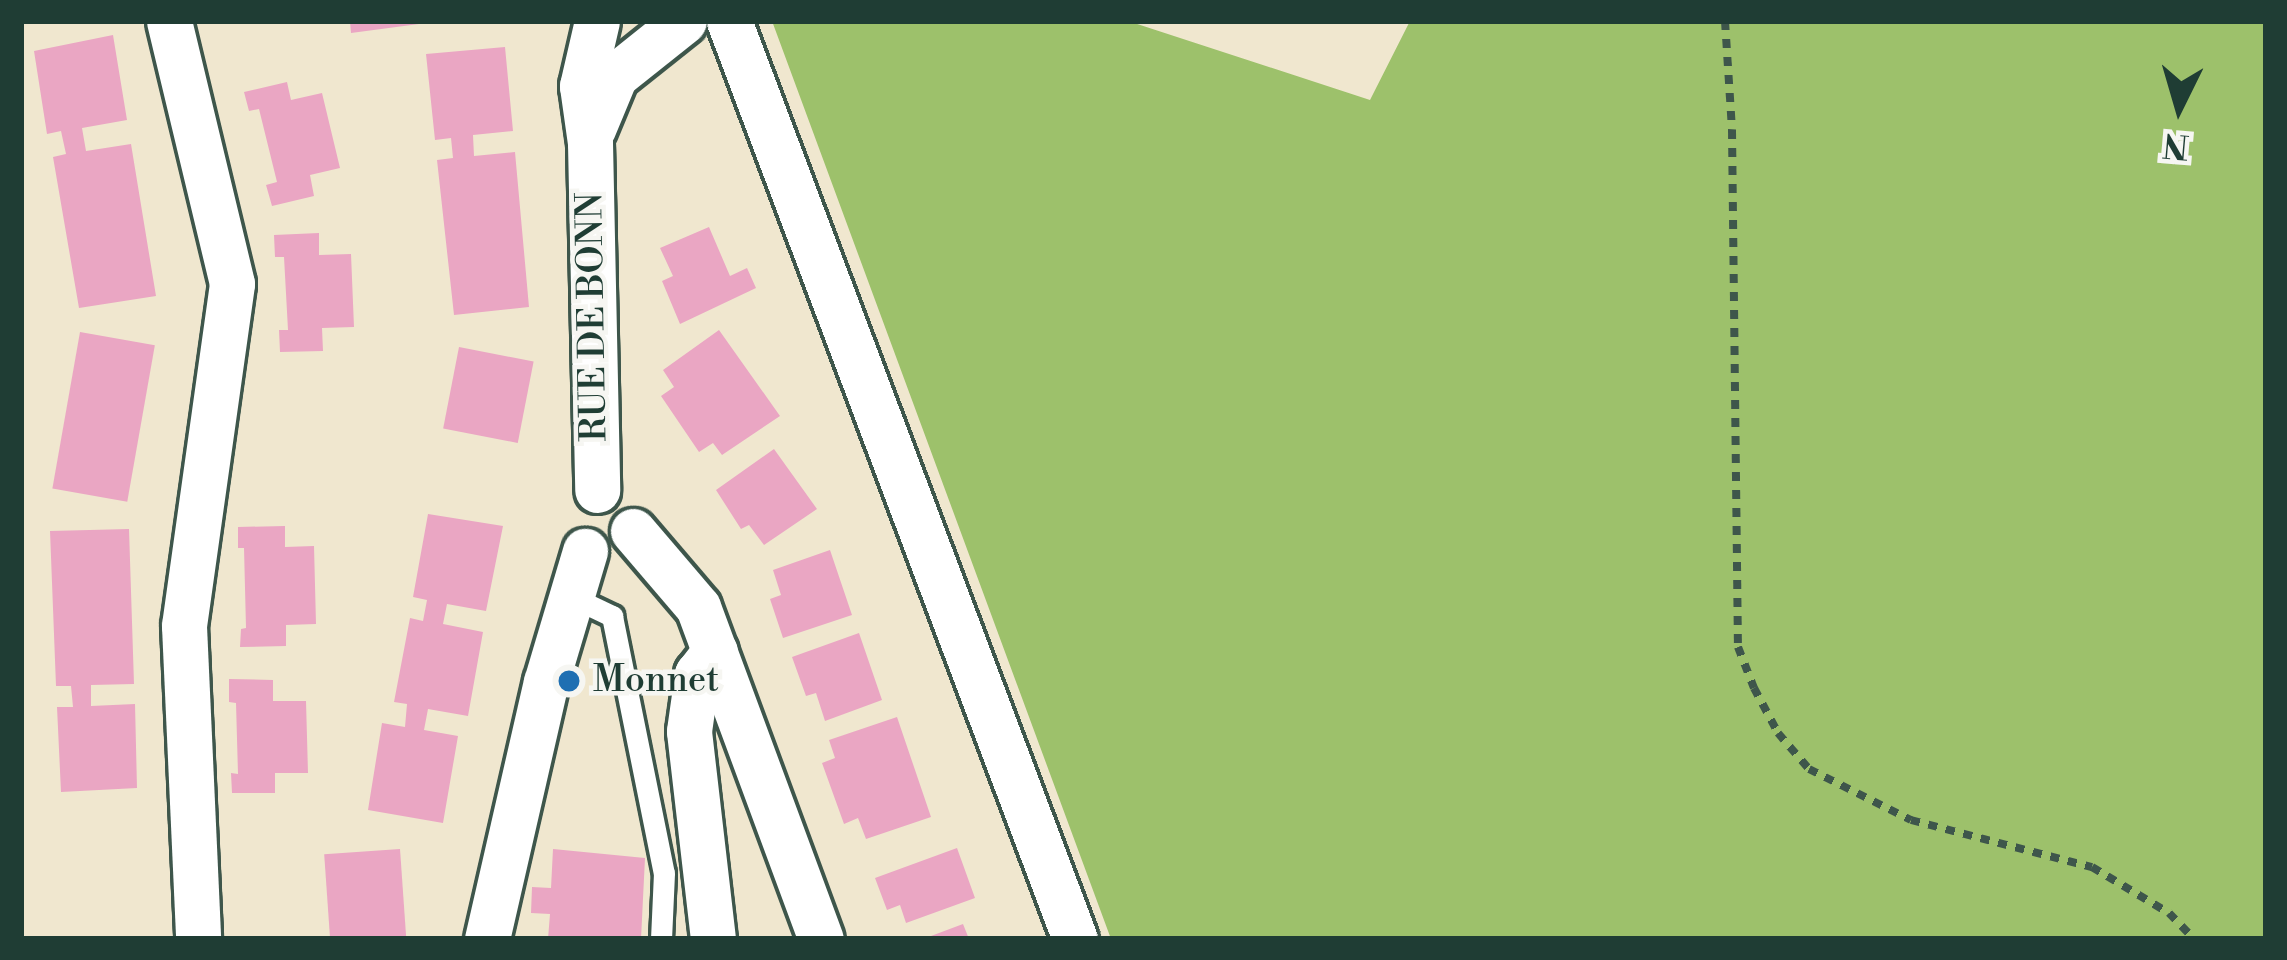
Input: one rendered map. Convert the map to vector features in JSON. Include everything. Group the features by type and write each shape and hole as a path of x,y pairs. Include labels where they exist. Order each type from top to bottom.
{"street":[{"path":"169,21 232,284 184,626 198,939"},
{"name":"RUE DE BONN","path":"597,21 582,86 590,143 597,490"},
{"name":"RUE DE BONN","path":"590,143 596,113 615,76 684,21"},
{"path":"729,21 1075,939"},
{"path":"633,532 614,553 585,551 572,536 569,517 579,499 597,490 626,501 633,532 698,607 821,939"},
{"path":"487,939 585,551"},
{"path":"713,939 689,731 697,674 715,651"}],"lane":[{"path":"570,596 612,616 664,873 661,939"}],"path":[{"path":"1725,21 1732,130 1738,647 1754,688 1778,733 1809,769 1911,820 2092,867 2169,913 2194,939"}],"green space":[{"path":"772,21 1128,21 1370,100 1410,21 2266,21 2266,939 1111,939"}],"building":[{"path":"350,21 419,21 419,24 351,33"},
{"path":"113,35 127,120 82,128 86,151 131,144 156,296 79,308 53,157 66,154 61,131 47,134 34,51"},
{"path":"505,47 513,131 473,135 474,156 515,152 529,307 454,315 437,160 453,158 451,138 435,140 426,54"},
{"path":"287,82 291,100 322,93 340,168 310,175 314,196 272,206 266,185 277,182 259,109 249,111 244,92"},
{"path":"709,227 730,276 747,268 756,288 680,324 662,281 673,276 660,248"},
{"path":"319,233 319,255 351,254 354,327 322,328 323,351 280,352 279,330 288,330 284,257 275,257 274,235"},
{"path":"719,330 780,416 722,455 713,443 699,452 661,396 674,387 663,370"},
{"path":"80,332 155,345 127,502 52,489"},
{"path":"459,347 534,362 518,443 443,428"},
{"path":"774,449 817,509 764,545 749,525 741,529 716,490"},
{"path":"428,514 503,526 486,611 447,604 443,624 483,632 468,716 428,709 424,730 458,736 443,823 368,810 382,723 405,727 407,704 394,702 410,618 423,621 427,600 413,597"},
{"path":"285,526 285,547 314,546 316,624 286,625 286,646 240,647 241,629 246,628 244,548 238,548 238,527"},
{"path":"129,529 134,684 91,685 91,706 135,704 137,788 61,792 57,707 73,707 71,686 56,686 50,531"},
{"path":"830,550 852,615 783,638 770,599 781,595 773,570"},
{"path":"859,633 882,700 825,721 816,693 806,696 792,657"},
{"path":"229,679 273,680 273,701 306,701 308,773 275,773 275,793 232,793 231,773 238,774 236,703 229,702"},
{"path":"897,717 931,817 866,839 858,818 844,824 822,763 835,758 829,740"},
{"path":"957,848 975,898 906,923 900,905 887,910 875,878"},
{"path":"400,849 406,939 330,939 324,854"},
{"path":"553,849 645,858 641,939 548,939 550,914 531,913 532,887 551,888"},
{"path":"963,924 969,939 923,939"}],"place":[{"name":"Monnet","path":"569,681"}]}
